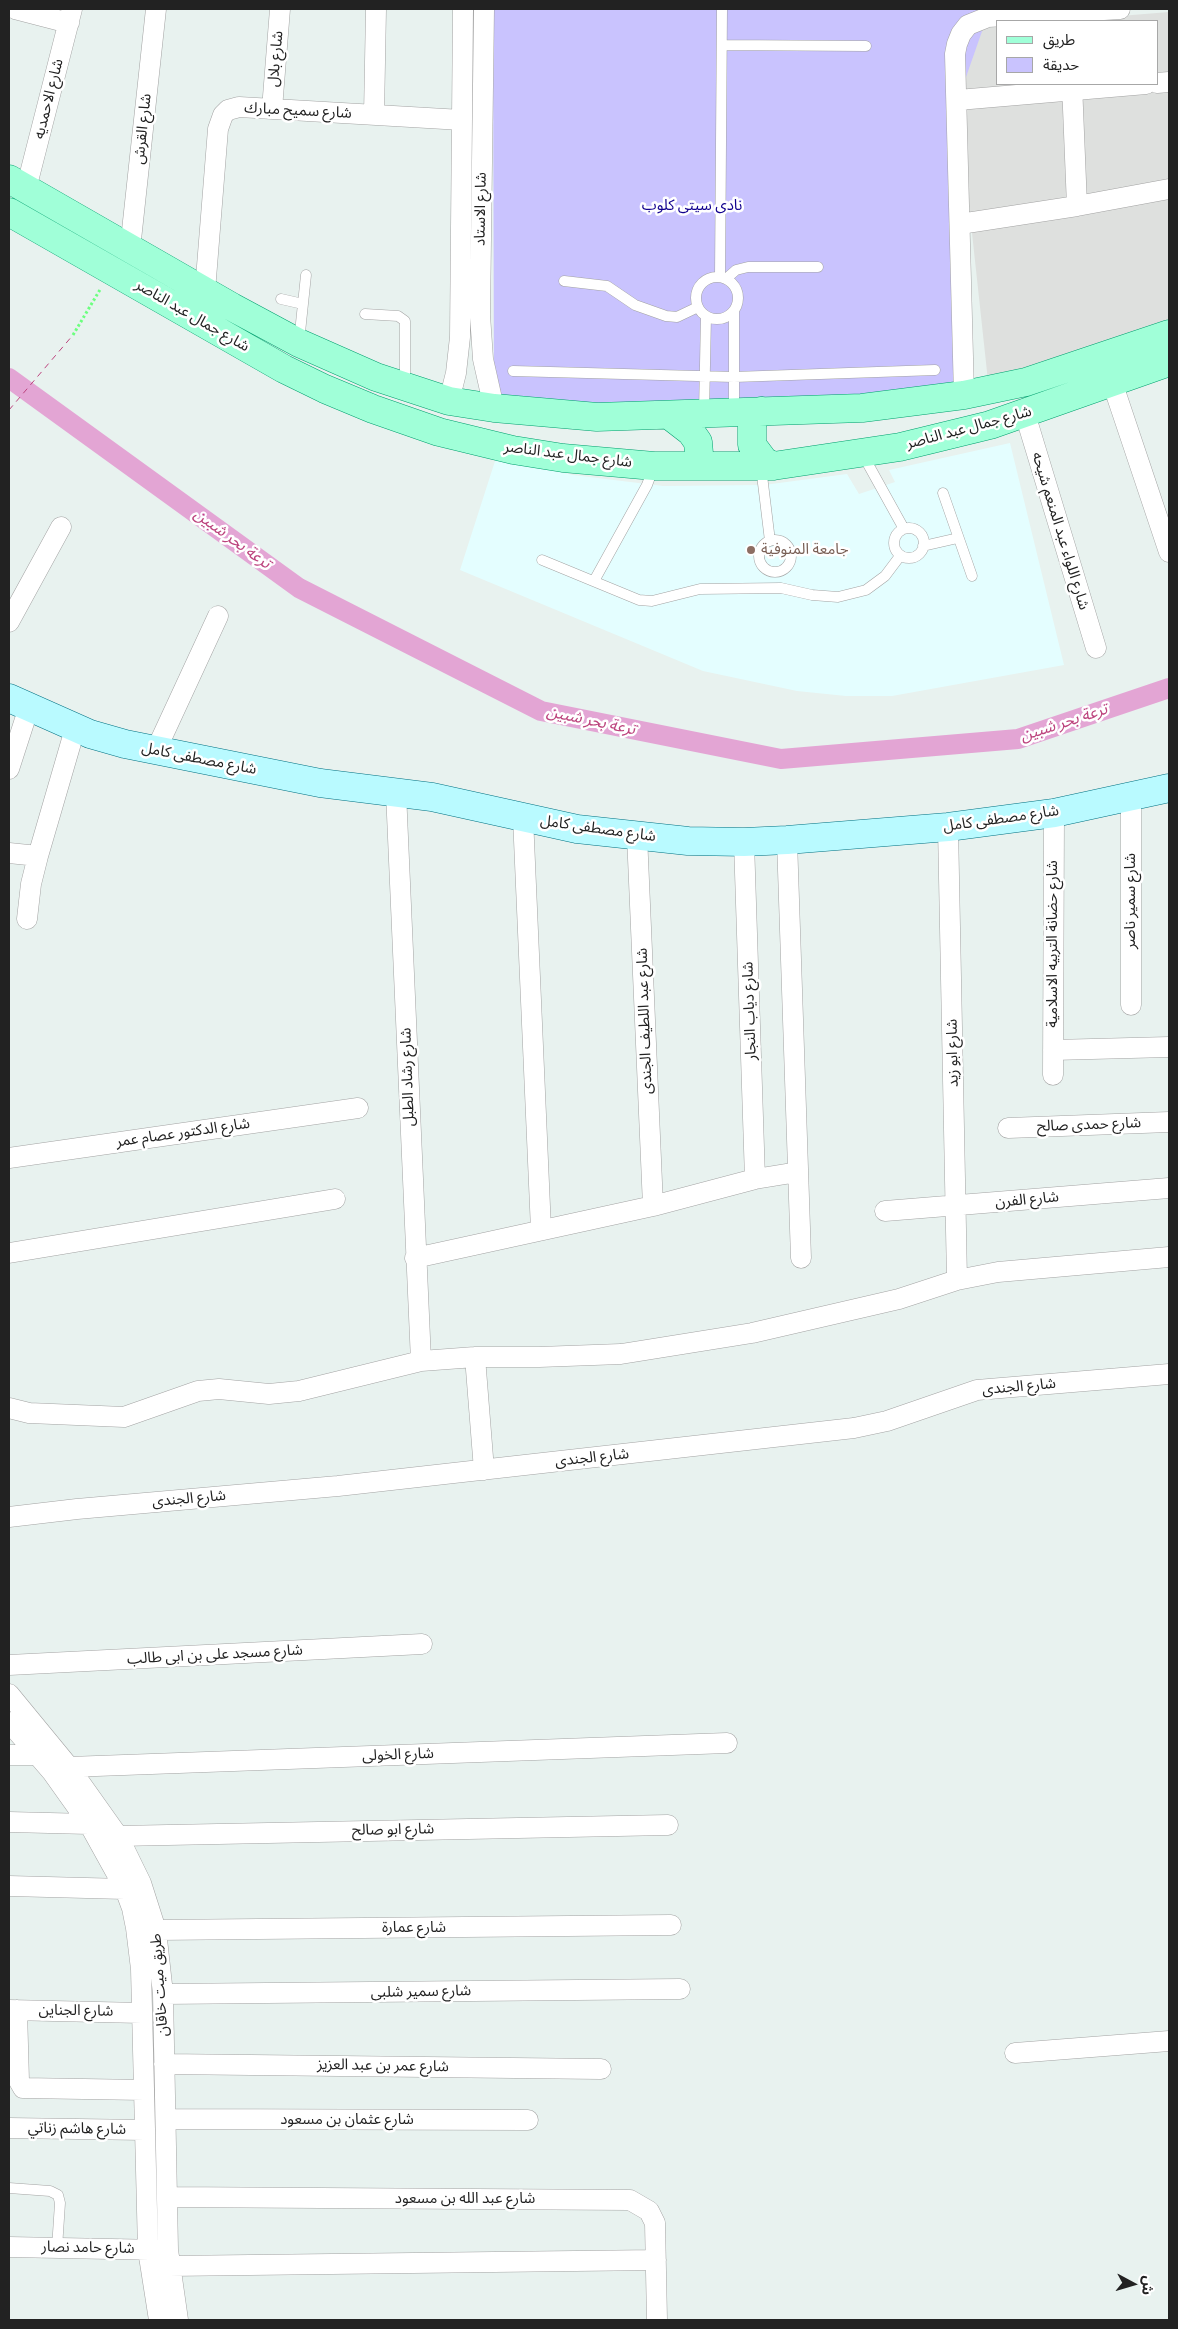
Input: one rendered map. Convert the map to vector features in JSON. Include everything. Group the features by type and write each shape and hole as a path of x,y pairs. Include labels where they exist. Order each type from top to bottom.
{"main road":[{"name":"شارع جمال عبد الناصر","path":"17,184 299,343 376,377 449,400 494,408 597,417 862,408 964,396 1026,382 1169,334"},
{"name":"شارع جمال عبد الناصر","path":"9,212 284,369 373,409 438,432 513,450 563,458 654,466 767,466 900,447 990,425 1025,414 1169,362"},
{"path":"761,411 755,416 752,425 752,445 767,466"},
{"path":"669,415 691,432 698,442 699,454 693,466"},
{"name":"شارع مصطفى كامل","path":"19,703 75,729 109,740 156,750 320,783 432,797 577,829 688,840 744,842 787,840 948,827 1054,812 1169,788"}],"street":[{"path":"15,9 71,16"},
{"name":"شارع القرش","path":"130,249 156,9"},
{"name":"شارع بلال","path":"272,109 280,9"},
{"path":"374,115 376,9"},
{"name":"شارع الاستاد","path":"449,400 456,373 460,337 463,9"},
{"name":"شارع الاستاد","path":"484,9 480,315 483,359 494,408"},
{"path":"964,396 958,100 955,54 961,34 968,25 988,17 1042,11 1074,13 1120,9"},
{"name":"شارع الاحمديه","path":"17,184 71,16"},
{"path":"958,100 1072,87 1121,85"},
{"path":"1072,87 1077,206"},
{"name":"شارع سميح مبارك","path":"205,291 220,122 223,115 234,108 462,120"},
{"path":"960,224 1077,206 1169,189"},
{"path":"1112,382 1169,552"},
{"name":"شارع اللواء عبد المنعم شيحه","path":"1025,414 1096,648"},
{"path":"9,622 61,526"},
{"path":"156,750 218,616"},
{"path":"9,769 19,703"},
{"path":"27,919 31,884 38,856 75,729"},
{"name":"شارع رشاد الطبل","path":"396,792 421,1361"},
{"name":"شارع سمير ناصر","path":"1131,797 1131,1005"},
{"name":"شارع حضانة التربيه الاسلامية","path":"1053,1075 1054,812"},
{"path":"523,817 541,1230"},
{"name":"شارع ابو زيد","path":"948,827 957,1280"},
{"name":"شارع عبد اللطيف الجندى","path":"637,836 653,1206"},
{"path":"787,840 801,1258"},
{"name":"شارع دياب النجار","path":"744,842 755,1179"},
{"path":"9,853 38,856"},
{"path":"1053,1050 1169,1047"},
{"name":"شارع الدكتور عصام عمر","path":"9,1158 358,1108"},
{"name":"شارع حمدى صالح","path":"1008,1128 1169,1122"},
{"path":"416,1258 653,1206 755,1179 798,1172"},
{"name":"شارع الفرن","path":"885,1212 1169,1188"},
{"path":"9,1253 335,1199"},
{"path":"9,1408 29,1413 124,1417 198,1391 219,1389 269,1394 299,1391 421,1361 475,1357 621,1354 752,1333 913,1295 957,1280 998,1272 1169,1257"},
{"path":"475,1357 484,1470"},
{"name":"شارع الجندى","path":"9,1517 484,1470 854,1428 887,1421 977,1390 1169,1374"},
{"name":"شارع مسجد على بن ابى طالب","path":"9,1665 422,1644"},
{"name":"طريق ميت خاقان","path":"9,1694 69,1766 118,1836 141,1883 156,1930 163,1994 168,2258 178,2320"},
{"name":"طريق ميت خاقان","path":"9,1722 37,1755 89,1824 125,1889 138,1942 142,2013 148,2250 159,2320"},
{"name":"شارع الخولى","path":"69,1766 727,1743"},
{"path":"9,1755 37,1755"},
{"path":"9,1822 89,1824"},
{"name":"شارع ابو صالح","path":"118,1836 668,1825"},
{"path":"9,1886 125,1889"},
{"name":"شارع عمارة","path":"156,1930 671,1926"},
{"name":"شارع سمير شلبى","path":"163,1994 680,1989"},
{"path":"13,2010 19,2081 23,2088 144,2090"},
{"name":"شارع الجناين","path":"13,2010 142,2013"},
{"path":"1015,2053 1169,2041"},
{"name":"شارع عمر بن عبد العزيز","path":"164,2064 601,2069"},
{"name":"شارع عثمان بن مسعود","path":"166,2120 528,2120"},
{"name":"شارع هاشم زناتي","path":"9,2128 145,2130"},
{"name":"شارع عبد الله بن مسعود","path":"168,2197 630,2200 650,2211 655,2223 657,2320"},
{"name":"شارع حامد نصار","path":"9,2246 148,2250 168,2258 656,2260"}],"lane":[{"path":"722,9 723,277"},
{"path":"722,45 866,46"},
{"path":"734,312 721,319 706,316 698,307 696,294 702,283 707,279 723,277 736,270 748,267 818,267"},
{"path":"299,343 306,275"},
{"path":"723,277 733,283 739,297 734,312 734,412"},
{"path":"564,281 607,286 635,305 666,316 677,316 698,307"},
{"path":"281,299 303,304"},
{"path":"365,314 398,316 405,321 406,387"},
{"path":"704,414 706,316"},
{"path":"513,371 734,377 935,370"},
{"path":"861,452 904,529"},
{"path":"594,581 647,485 654,466"},
{"path":"767,466 770,541"},
{"path":"943,493 972,576"},
{"path":"910,528 920,534 923,546 921,552 912,558 900,556 896,552 895,536 904,529 910,528"},
{"path":"923,546 958,538"},
{"path":"770,541 782,542 790,551 789,564 780,572 768,570 760,561 761,549 770,541"},
{"path":"542,560 639,600 652,601 694,590 781,588 812,595 838,597 866,590 885,576 900,556"},
{"path":"780,572 781,588"},
{"path":"9,2188 50,2192 58,2195 60,2203 57,2248"}],"path":[{"path":"73,335 111,270"}],"shaded area":[{"path":"1169,12 1169,323 988,381 968,196 964,61 978,28 996,27 996,85 1158,85 1158,20 1071,20"},
{"name":"جامعة المنوفية","path":"1010,443 1064,665 892,696 846,696 797,691 703,671 460,570 496,458 573,475 663,486 764,485 847,474 859,494 895,482 889,470"}],"green space":[{"name":"نادى سيتى كلوب","path":"493,9 1120,9 987,17 958,100 964,395 494,408"}],"waterway":[{"name":"ترعة بحر شبين","path":"9,378 299,588 541,711 781,759 1018,739 1169,688"}],"ferry route":[{"path":"9,410 73,335"}],"place":[{"name":"جامعة المنوفية","path":"751,550"}]}
